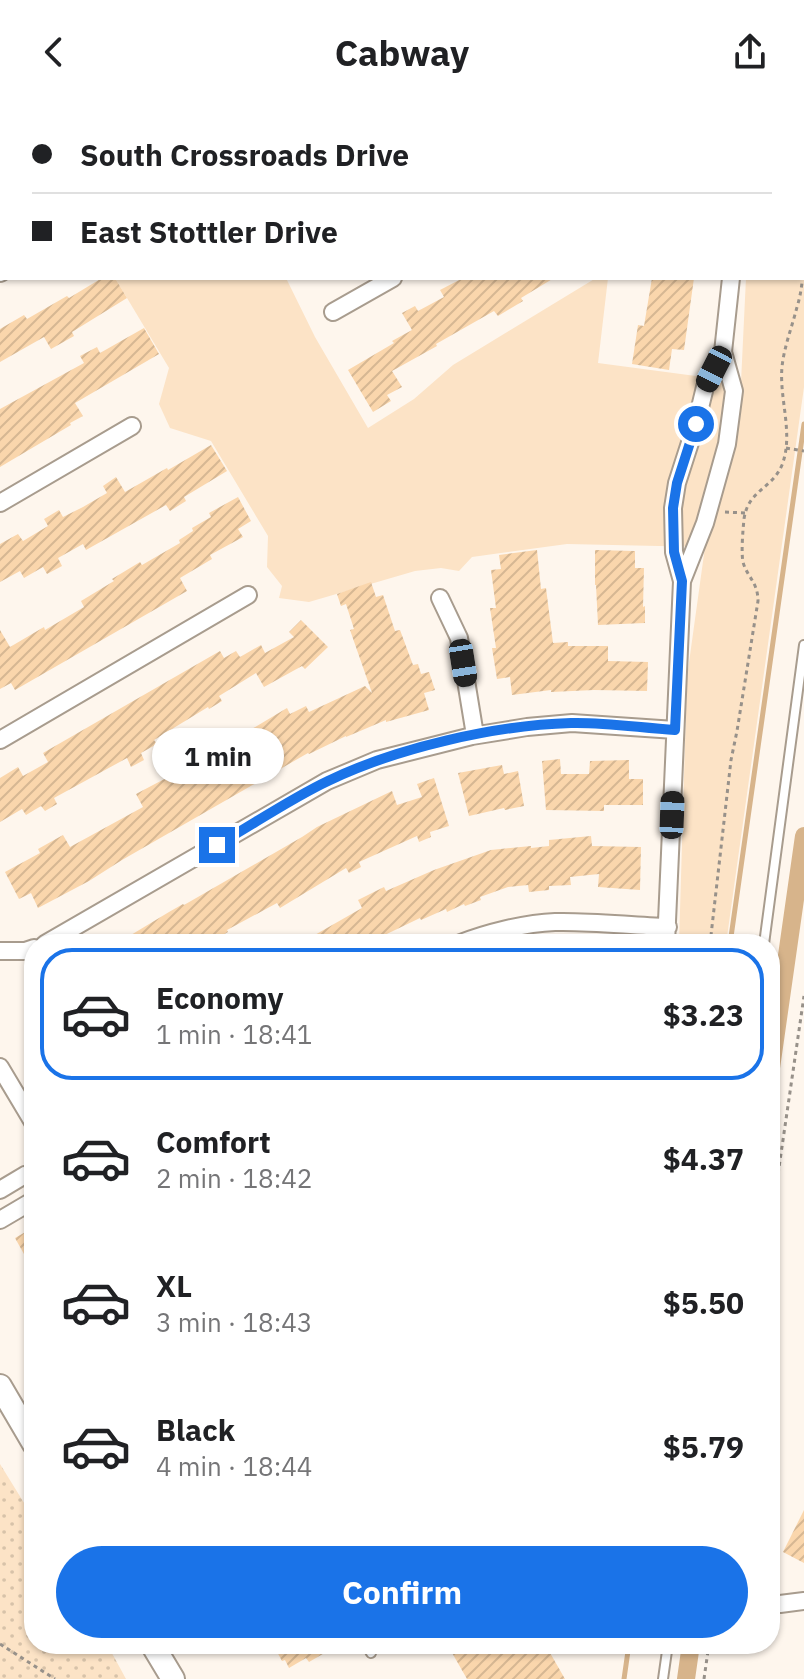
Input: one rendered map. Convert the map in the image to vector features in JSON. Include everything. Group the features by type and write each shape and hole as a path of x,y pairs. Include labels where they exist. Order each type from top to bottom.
{"main road":[{"path":"0,1386 24,1427"},
{"path":"158,1654 173,1679"}],"street":[{"path":"333,312 389,280"},
{"path":"667,934 682,581 674,552 673,508 677,483 705,387 723,352 731,280"},
{"path":"682,581 705,523 727,444 734,391 723,352"},
{"path":"0,503 132,426"},
{"path":"0,740 248,595"},
{"path":"440,598 459,638 475,735"},
{"path":"62,934 327,781 377,760 475,735 527,727 572,723 675,730"},
{"path":"490,934 554,922 651,934"},
{"path":"0,951 24,951"},
{"path":"0,1067 24,1107"},
{"path":"0,1190 24,1176"},
{"path":"0,1220 24,1206"},
{"path":"780,1604 804,1601"}],"lane":[{"path":"765,934 804,645"},
{"path":"663,1679 667,1654"}],"path":[{"path":"711,934 731,760 758,601 758,591 743,562 744,522 751,499 776,476 788,448 782,367 802,280"},
{"path":"788,448 804,451"},
{"path":"780,1160 804,996"},
{"path":"0,1644 55,1679"},
{"path":"704,1679 708,1654"}],"shaded area":[{"path":"116,280 287,280 315,337 368,428 414,399 453,365 593,280 608,280 598,363 741,382 746,280 804,280 804,387 727,934 679,934 687,677 705,547 567,544 472,557 459,571 441,568 415,571 309,602 279,598 282,586 267,567 268,536 211,441 170,428 159,404 169,368"},
{"path":"0,1464 24,1503 24,1654 112,1654 126,1679 0,1679"}],"building":[{"path":"99,280 116,280 127,298 72,332 74,336 51,349 44,337 0,362 0,329 24,315 27,319 67,296 69,298"},
{"path":"459,280 551,280 498,316 494,311 392,371 402,387 387,395 391,401 373,412 348,370 412,330 402,313 415,306 418,311 444,297 440,290"},
{"path":"652,280 694,280 684,350 672,349 669,370 632,364 638,325 644,326"},
{"path":"144,328 159,354 75,403 83,416 0,467 0,409 84,363 80,356 97,347 100,353"},
{"path":"211,445 227,471 184,497 186,501 170,511 166,505 86,550 83,544 58,558 62,566 47,574 43,567 24,578 20,571 0,582 0,544 18,534 23,541 48,526 44,519 59,510 63,517 83,507 107,493 103,486 116,477 125,492"},
{"path":"238,497 251,521 238,529 243,537 210,555 212,559 180,578 187,591 15,690 11,683 0,689 0,630 10,647 44,627 45,630 84,607 81,601 114,581 112,579 180,543 179,540 193,531 192,528 211,517 209,513"},
{"path":"537,550 541,589 546,588 553,643 608,646 608,661 648,662 647,691 551,690 512,695 510,677 497,679 492,648 496,648 490,608 496,608 491,570 501,569 499,555"},
{"path":"595,550 635,551 635,568 644,568 645,623 598,625"},
{"path":"371,582 376,597 383,595 395,631 400,630 413,665 418,664 421,674 429,672 435,690 424,693 429,710 386,720 308,753 38,908 31,893 19,899 5,872 40,853 38,849 63,835 70,847 143,807 136,794 170,776 167,770 218,741 222,747 287,708 290,714 306,706 309,712 365,686 372,693 350,630 354,629 346,604 341,606 337,594"},
{"path":"301,620 328,647 305,669 302,666 264,687 256,673 219,696 222,701 154,740 157,744 141,753 144,760 131,767 127,758 54,798 57,804 45,811 41,806 26,815 22,809 0,822 0,778 18,767 23,776 48,762 43,753 220,651 224,658 236,651 240,657 261,645 265,653 294,637 289,632"},
{"path":"560,759 561,774 589,774 590,761 629,760 629,779 643,779 643,805 604,805 604,811 546,810 542,761"},
{"path":"502,765 504,774 518,771 524,806 469,816 458,773"},
{"path":"434,778 449,826 430,832 431,837 419,842 417,836 359,862 361,867 349,873 346,868 280,908 277,903 225,934 133,934 317,827 392,791 397,805 422,797 417,784"},
{"path":"591,836 592,846 641,847 640,890 598,887 599,874 570,877 571,885 549,886 549,890 529,892 528,885 508,887 465,906 420,918 387,934 316,934 362,908 358,900 384,887 386,891 491,850 549,846 549,840"},
{"path":"24,1233 24,1254 15,1238"},
{"path":"804,1510 804,1563 783,1552"},
{"path":"278,1654 323,1654 309,1662 306,1658 289,1668 285,1660 282,1661"},
{"path":"453,1654 551,1654 565,1679 467,1679"}],"waterway":[{"path":"731,934 804,424"},
{"path":"780,1005 804,836"},
{"path":"624,1679 628,1654"},
{"path":"686,1679 690,1654"}],"route":[{"path":"217,845 327,781 377,760 425,746 527,727 572,723 675,730 682,581 674,552 673,508 677,483 696,424"}]}
